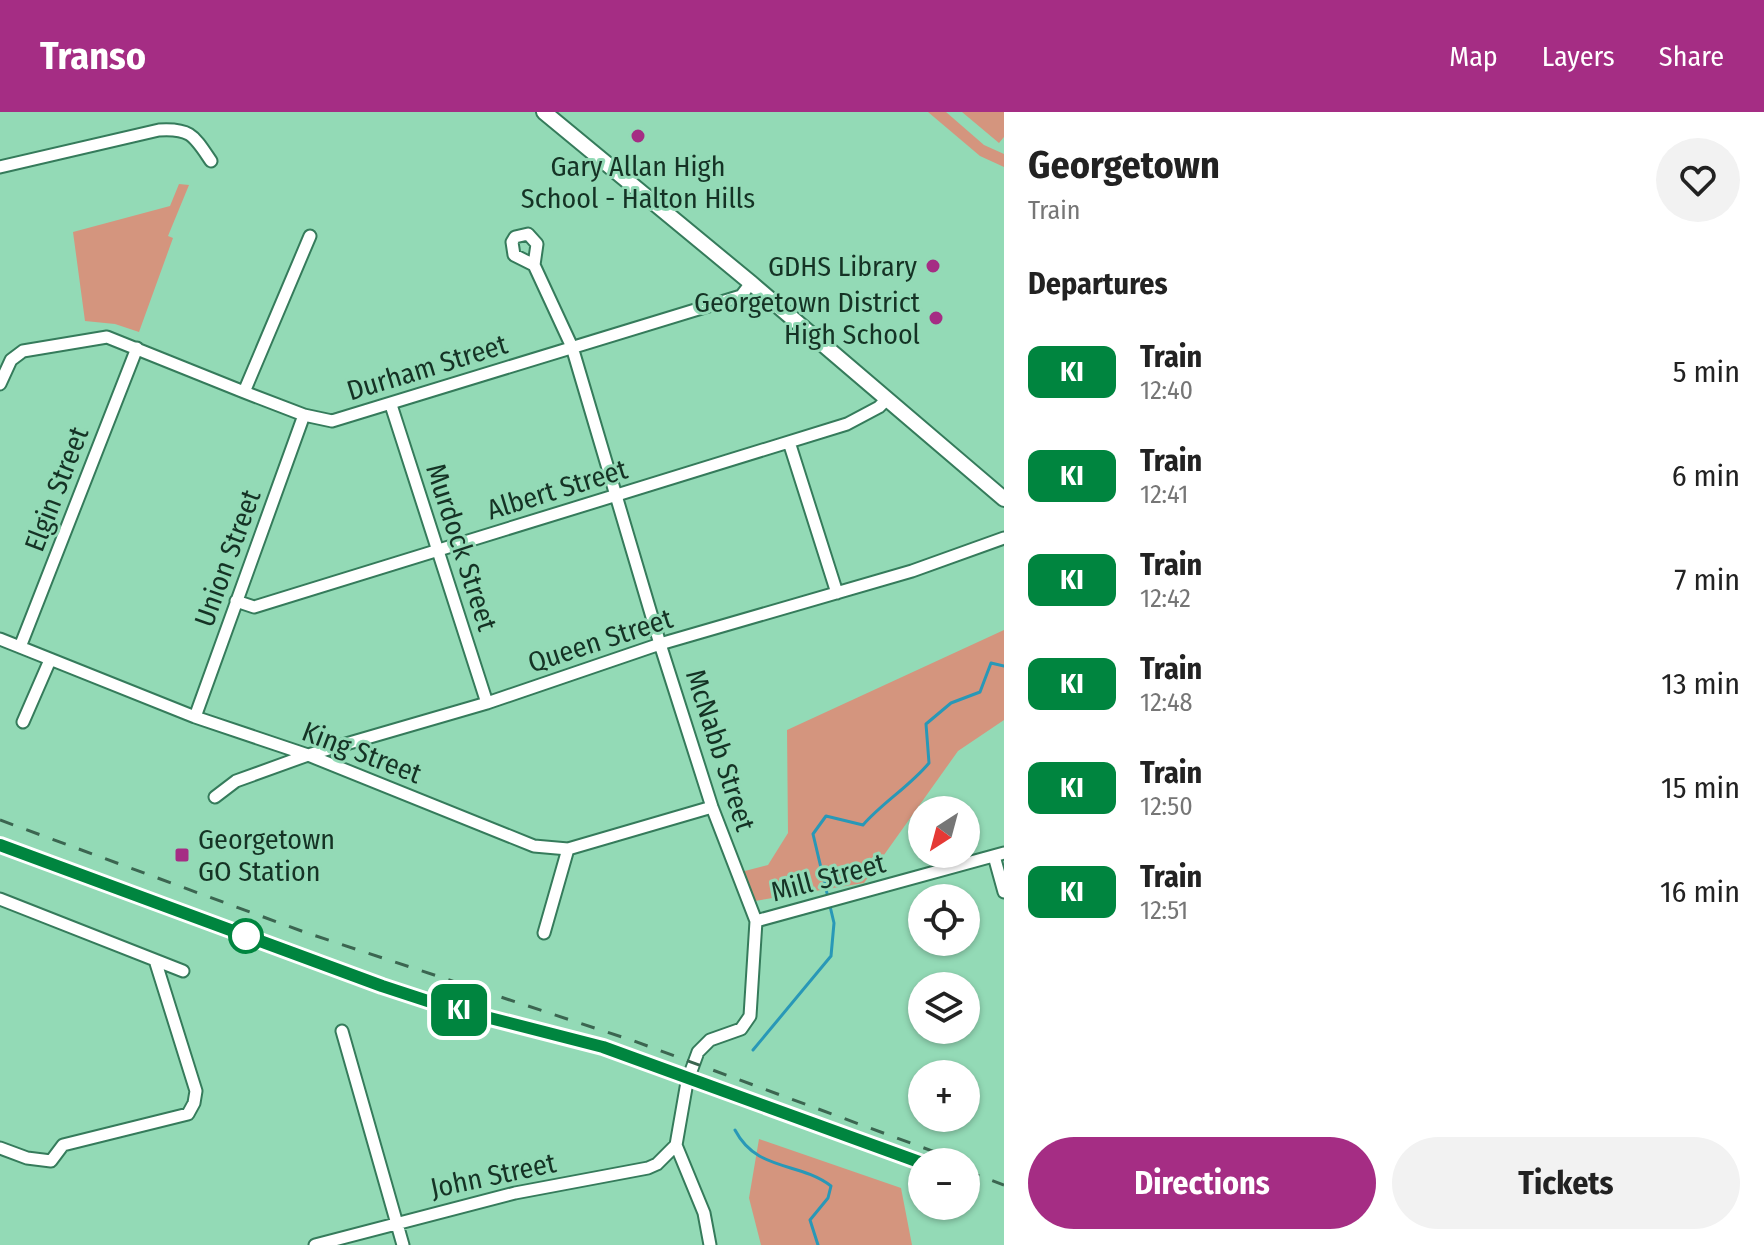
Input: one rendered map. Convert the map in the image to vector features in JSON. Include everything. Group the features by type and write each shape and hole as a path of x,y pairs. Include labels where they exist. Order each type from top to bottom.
{"main road":[{"path":"544,112 751,283 1004,499"}],"street":[{"path":"0,167 159,130 180,129 193,135 211,161"},
{"path":"244,392 310,236"},
{"name":"McNabb Street","path":"534,265 572,347 712,807 756,921 750,1016 741,1029 710,1040 698,1052 687,1082 676,1145"},
{"name":"Durham Street","path":"0,384 11,360 23,351 107,337 304,415 332,421 741,296 751,283"},
{"name":"Elgin Street","path":"20,647 137,348"},
{"name":"Albert Street","path":"236,601 254,607 438,551 847,424 886,400"},
{"name":"Murdock Street","path":"391,405 487,703"},
{"name":"Union Street","path":"195,717 304,415"},
{"path":"789,442 837,593"},
{"name":"Queen Street","path":"215,797 236,781 308,755 487,703 660,644 912,571 1004,538"},
{"name":"King Street","path":"0,639 195,717 308,755 534,846 568,849 712,807"},
{"path":"23,722 50,660"},
{"path":"544,933 568,849"},
{"path":"999,855 1004,892"},
{"name":"Mill Street","path":"756,921 999,855"},
{"path":"0,899 183,971"},
{"path":"0,1148 27,1158 51,1161 63,1145 188,1114 196,1091 155,960"},
{"path":"342,1031 403,1245"},
{"path":"676,1145 704,1213 710,1245"},
{"name":"John Street","path":"315,1245 515,1193 648,1168 657,1164 676,1145"}],"shaded area":[{"path":"928,112 946,112 984,145 1004,154 1004,167 980,156"},
{"path":"962,112 1004,112 1004,137 999,143"},
{"path":"179,184 189,185 168,236 173,238 139,332 115,324 85,321 73,232 170,206"},
{"path":"1004,630 1004,720 958,751 926,796 908,796 908,821 864,883 755,901 741,872 768,865 788,833 787,730"},
{"path":"759,1139 901,1188 912,1245 761,1245 749,1198"}],"waterway":[{"path":"753,1050 831,956 834,923 813,834 826,816 863,825 929,763 926,724 951,703 980,692 991,663 1004,666"},
{"path":"735,1130 744,1143 766,1160 818,1178 831,1186 828,1198 810,1220 818,1245"}],"railway":[{"path":"0,820 307,933 634,1041 924,1148"},
{"path":"0,845 401,993 603,1047 908,1158"},
{"path":"980,1176 1004,1185"}],"train":[{"name":"KI","path":"0,845 422,1000 603,1047 908,1158"}],"place":[{"name":"Gary Allan High School - Halton Hills","path":"638,136"},
{"name":"GDHS Library","path":"933,266"},
{"name":"Georgetown District High School","path":"936,318"},
{"name":"Georgetown GO Station","path":"182,855"}]}
